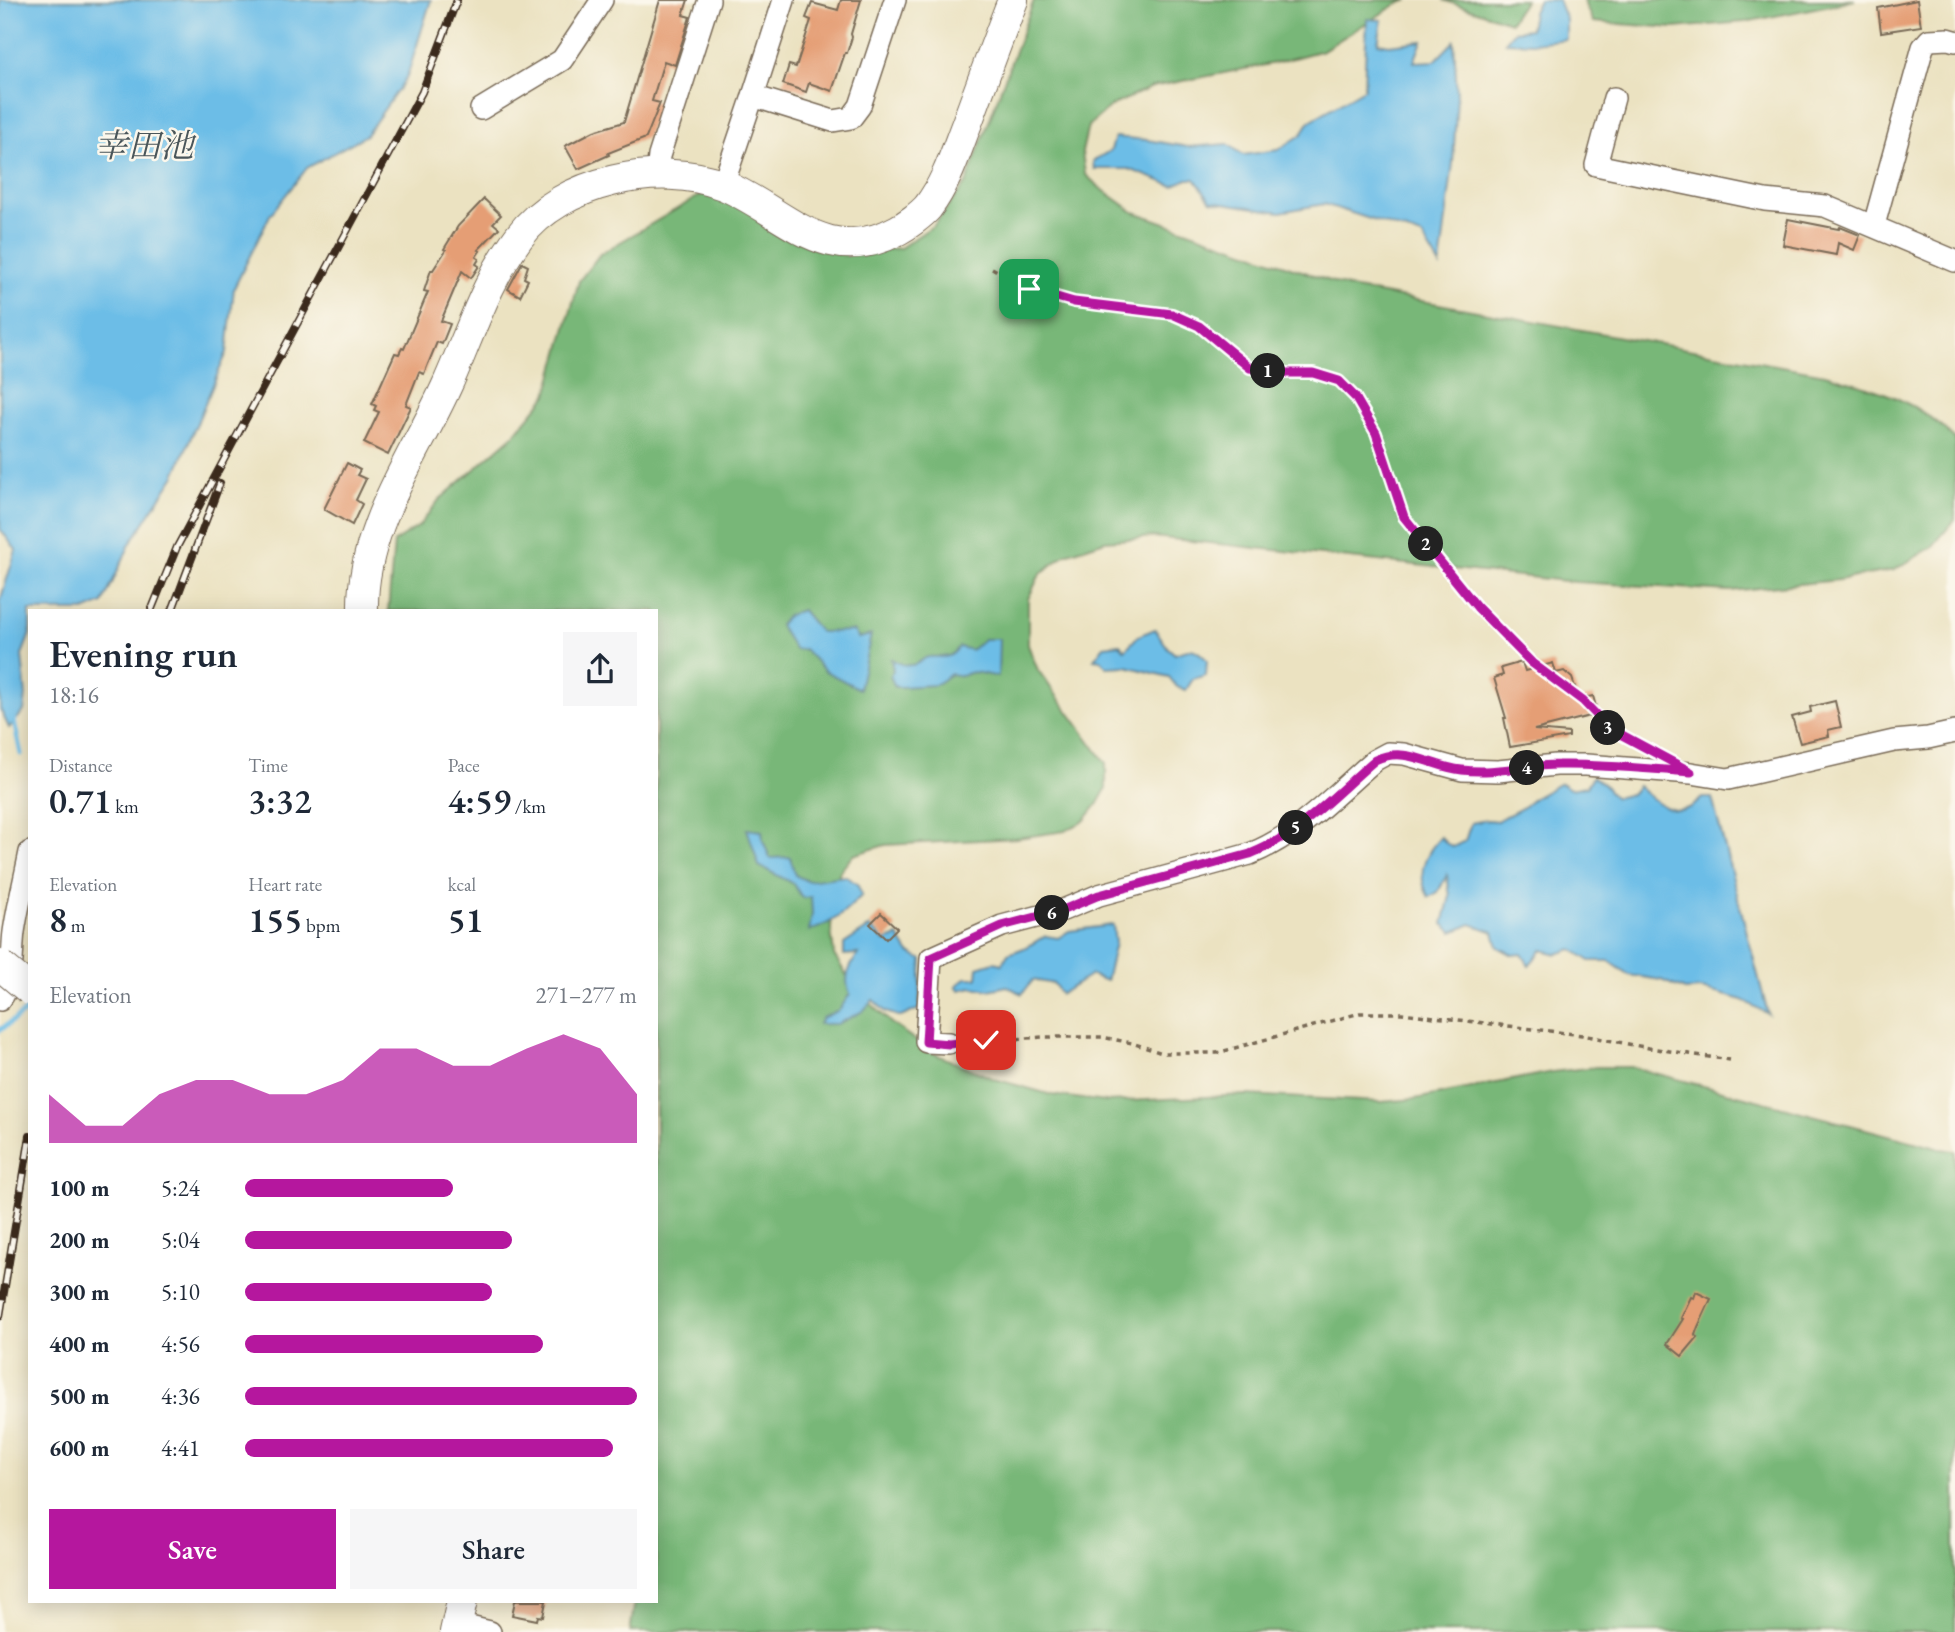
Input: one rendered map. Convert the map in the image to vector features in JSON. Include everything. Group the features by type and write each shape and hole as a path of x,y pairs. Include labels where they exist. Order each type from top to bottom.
{"street":[{"path":"481,109 562,60 602,0"},
{"path":"657,174 659,156 709,0"},
{"path":"723,185 784,0"},
{"path":"753,96 832,121 851,118 860,106 895,0"},
{"path":"363,609 362,586 375,536 391,494 434,415 495,272 521,233 554,205 590,186 628,177 657,174 691,177 723,185 810,236 837,242 868,241 898,230 927,209 945,180 1013,0"},
{"path":"1874,225 1923,47 1929,40 1955,41"},
{"path":"1614,98 1596,165 1765,200 1825,206 1955,261"},
{"path":"949,1044 926,1042 931,958 1002,926 1063,910 1099,895 1268,847 1301,824 1375,760 1388,753 1404,754 1462,770 1498,771 1586,765 1691,772 1728,779 1894,741 1955,732"},
{"path":"0,1000 4,996 12,969 14,934 28,862"},
{"path":"0,965 28,988"},
{"path":"458,1619 490,1632"}],"path":[{"path":"992,268 1029,289 1074,302 1172,314 1199,326 1250,368 1281,373 1313,373 1339,381 1355,397 1376,433 1404,517 1477,607 1532,663 1583,701 1609,728 1656,754"},
{"path":"949,1044 1043,1037 1102,1037 1162,1053 1217,1053 1360,1013 1402,1013 1583,1035 1730,1060"}],"green space":[{"path":"1034,0 1409,0 1397,4 1323,50 1275,63 1152,87 1111,106 1088,126 1082,152 1085,174 1134,212 1350,288 1825,374 1895,397 1925,414 1955,439 1955,520 1932,547 1894,570 1839,580 1730,591 1575,582 1153,537 1105,541 1066,554 1040,574 1028,599 1028,645 1038,670 1106,763 1106,789 1097,805 1084,821 1065,831 1017,838 885,845 853,855 840,871 833,897 831,929 834,955 854,987 891,1023 935,1054 995,1079 1052,1095 1106,1102 1246,1095 1381,1102 1415,1099 1552,1072 1596,1067 1632,1067 1955,1151 1955,1632 630,1632 635,1603 658,1603 658,609 388,609 394,542 419,526 439,500 515,434 547,395 579,281 600,254 711,189 856,253 900,248 934,225 966,183"},
{"path":"1443,0 1525,0 1510,22"},
{"path":"1583,0 1855,0 1745,22 1674,28 1593,22"}],"water":[{"name":"幸田池","path":"0,0 431,0 407,77 366,135 307,168 270,215 234,288 227,352 175,475 130,544 103,603 89,609 28,609 28,639 22,655 26,696 24,711 9,728 0,709 0,601 16,550 0,529"},
{"path":"1539,0 1558,0 1566,20 1566,39 1533,43 1505,42 1514,31 1530,29 1533,12"},
{"path":"1367,19 1382,20 1378,43 1389,45 1422,41 1414,62 1435,61 1454,41 1457,96 1453,163 1440,266 1422,236 1324,204 1280,212 1211,201 1195,179 1187,179 1173,186 1129,169 1094,169 1093,161 1111,150 1115,137 1188,147 1228,144 1243,155 1278,150 1301,135 1310,121 1364,89"},
{"path":"802,610 820,632 854,631 858,638 871,635 859,689 825,671 804,649 795,650 779,625 788,615"},
{"path":"1155,629 1175,654 1193,650 1203,656 1207,660 1206,675 1193,679 1186,690 1177,687 1169,677 1126,666 1107,667 1101,660 1094,659 1104,646 1120,644 1125,650 1138,636"},
{"path":"984,639 999,639 998,676 976,672 962,676 951,674 935,685 895,687 890,676 893,670 891,659 911,665 928,657 951,655 959,647 971,650"},
{"path":"1593,776 1615,798 1631,794 1638,786 1661,805 1677,810 1685,809 1702,798 1712,798 1768,1014 1743,1000 1701,989 1685,990 1661,980 1629,975 1609,961 1590,961 1572,949 1557,954 1542,950 1529,965 1522,954 1513,955 1498,947 1494,932 1471,924 1453,932 1443,924 1450,896 1447,875 1438,892 1429,897 1423,881 1426,858 1441,837 1453,847 1465,841 1471,823 1497,821 1561,783 1570,789 1587,786"},
{"path":"747,829 762,831 770,858 790,857 795,875 807,881 845,876 857,884 862,895 838,917 809,931 811,897 802,898 794,884 759,866"},
{"path":"1113,925 1115,943 1106,981 1091,975 1061,994 1054,984 1033,980 1022,994 1007,986 989,990 972,987 960,990 956,986 966,978 977,978 978,967 994,962 1002,964 1008,954 1046,936 1058,938 1069,931"},
{"path":"870,927 885,941 898,936 908,952 922,960 919,1009 901,1017 886,1012 873,1000 863,1011 838,1024 819,1024 822,1018 839,1010 850,994 848,973 858,954 844,955 844,944"}],"building":[{"path":"660,0 688,0 683,15 690,17 675,65 664,61 652,101 660,103 646,138 608,153 609,155 578,169 565,146 594,131 624,122"},
{"path":"841,0 861,0 847,53 832,91 809,83 806,92 783,84 789,65 796,67 811,20 806,18 812,3 838,10"},
{"path":"1917,0 1921,26 1881,32 1878,8"},
{"path":"484,199 501,215 493,223 499,228 478,250 480,251 476,257 479,259 476,264 479,266 471,278 462,271 441,321 450,324 442,344 437,342 424,374 419,372 406,405 411,407 388,455 364,443 379,412 374,410 376,406 372,404 395,353 399,354 402,348 404,349 428,292 424,291 431,270 446,250 444,249 458,226"},
{"path":"1788,219 1839,229 1840,227 1860,235 1854,250 1838,243 1836,255 1783,245"},
{"path":"522,263 528,266 524,278 528,280 520,296 508,289"},
{"path":"347,463 360,470 357,475 366,479 356,500 362,504 352,525 324,509"},
{"path":"1522,662 1525,671 1553,663 1556,673 1564,671 1572,678 1579,699 1593,696 1598,714 1534,730 1569,733 1569,737 1510,747 1506,718 1494,678 1503,675 1501,668"},
{"path":"1835,701 1841,727 1828,730 1829,736 1800,743 1792,717 1811,712 1810,707"},
{"path":"881,913 897,928 886,939 870,924"},
{"path":"1696,1292 1711,1299 1695,1335 1698,1337 1682,1356 1667,1344"},
{"path":"515,1603 546,1603 543,1617 538,1616 537,1620 512,1615"}],"waterway":[{"path":"13,716 21,754"},
{"path":"0,1030 25,1012 28,997"}],"railway":[{"path":"152,609 177,547 422,92 457,0"},
{"path":"173,609 220,483"},
{"path":"0,1316 28,1148"}],"route":[{"path":"986,1040 949,1044 926,1042 931,958 1002,926 1063,910 1099,895 1268,847 1301,824 1375,760 1388,753 1404,754 1462,770 1498,771 1586,765 1691,772 1609,728 1583,701 1532,663 1477,607 1404,517 1376,433 1355,397 1339,381 1313,373 1281,373 1250,368 1199,326 1172,314 1074,302 1029,289"}]}
